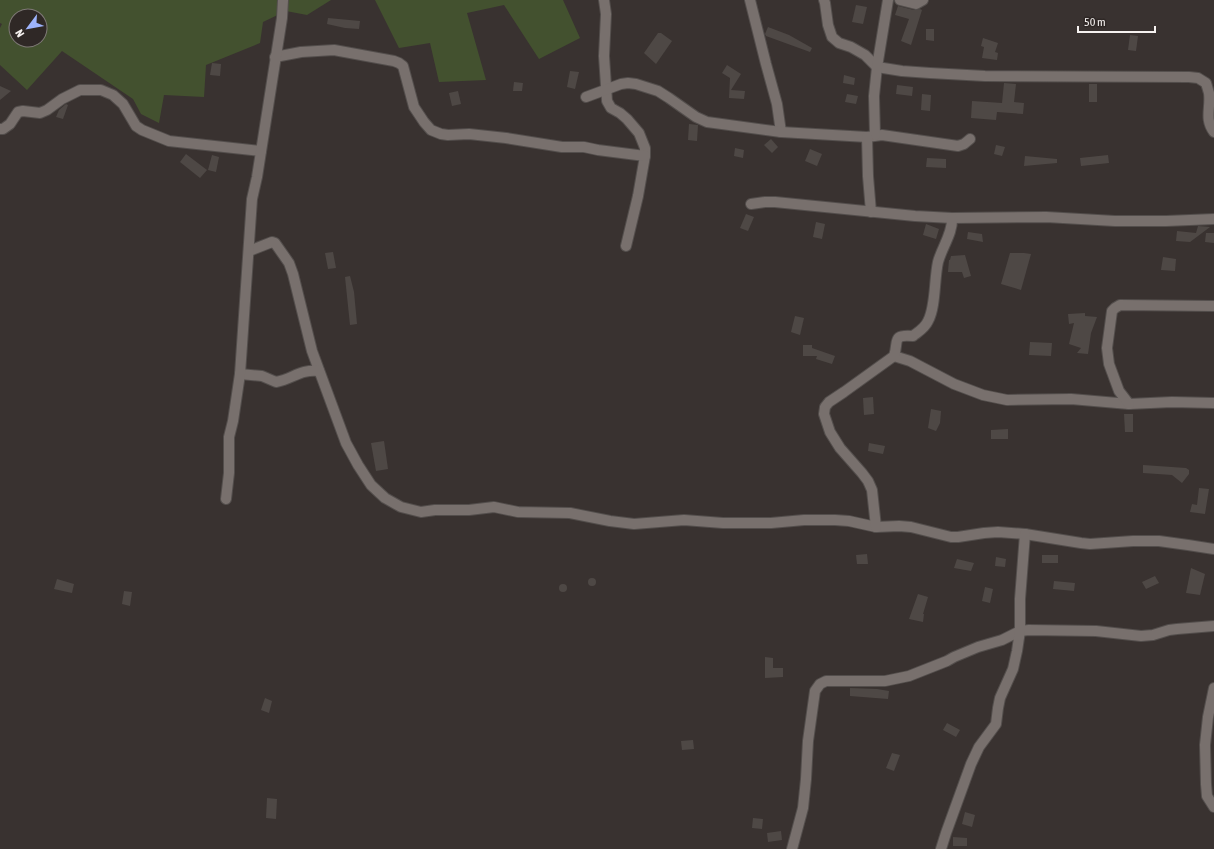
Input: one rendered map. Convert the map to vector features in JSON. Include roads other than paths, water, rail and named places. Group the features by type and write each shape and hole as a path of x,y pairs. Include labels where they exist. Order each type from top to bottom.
{"street":[{"path":"226,499 229,473 228,437 233,421 240,374 252,199 257,178 282,18 283,0"},
{"path":"604,0 606,14 604,56 607,101 611,108 628,119 639,133 645,148 646,156 626,246"},
{"path":"750,0 777,104 781,132"},
{"path":"824,0 828,25 832,37 839,43 851,47 865,55 877,66 923,73 985,76 1167,76 1198,78 1206,83 1209,93 1208,120 1214,132"},
{"path":"871,212 868,176 874,96 877,66 888,0"},
{"path":"900,0 916,4 923,0"},
{"path":"275,57 301,52 334,50 394,60 403,66 414,107 431,130 440,134 484,135 562,147 584,147 646,156"},
{"path":"586,97 606,89 628,83 658,91 696,117 707,122 781,132 908,138 958,146 964,144 970,139"},
{"path":"0,129 3,129 10,124 18,112 23,111 40,113 80,90 101,90 114,95 123,104 136,126 169,141 261,151"},
{"path":"751,204 775,202 871,212 952,218 1046,218 1115,221 1214,219"},
{"path":"876,526 872,490 868,481 840,448 830,432 824,414 825,407 829,402 894,356 896,351 895,344 902,335 913,336 924,327 932,311 938,264 952,226 952,218"},
{"path":"249,251 275,242 289,263 312,351 346,443 371,485 385,498 401,507 421,512 435,510 469,510 494,507 518,512 570,513 610,522 634,524 684,520 723,523 771,523 804,520 835,520 876,526 911,527 951,537 998,532 1025,534 1080,544 1159,541 1214,549"},
{"path":"1129,404 1119,391 1109,364 1107,348 1112,311 1120,306 1214,306"},
{"path":"894,356 910,361 954,384 984,395 1007,400 1071,399 1129,404 1172,402 1214,403"},
{"path":"240,374 262,376 276,382 300,372 314,370 319,371"},
{"path":"942,849 946,833 971,764 979,748 996,724 1000,698 1013,668 1020,631 1020,600 1025,534"},
{"path":"792,849 803,808 810,724 815,691 820,684 826,681 885,681 910,676 978,647 1010,637 1020,631 1096,631 1140,636 1153,635 1169,630 1214,626"},
{"path":"1214,688 1211,717 1205,735 1207,796 1214,807"}]}
